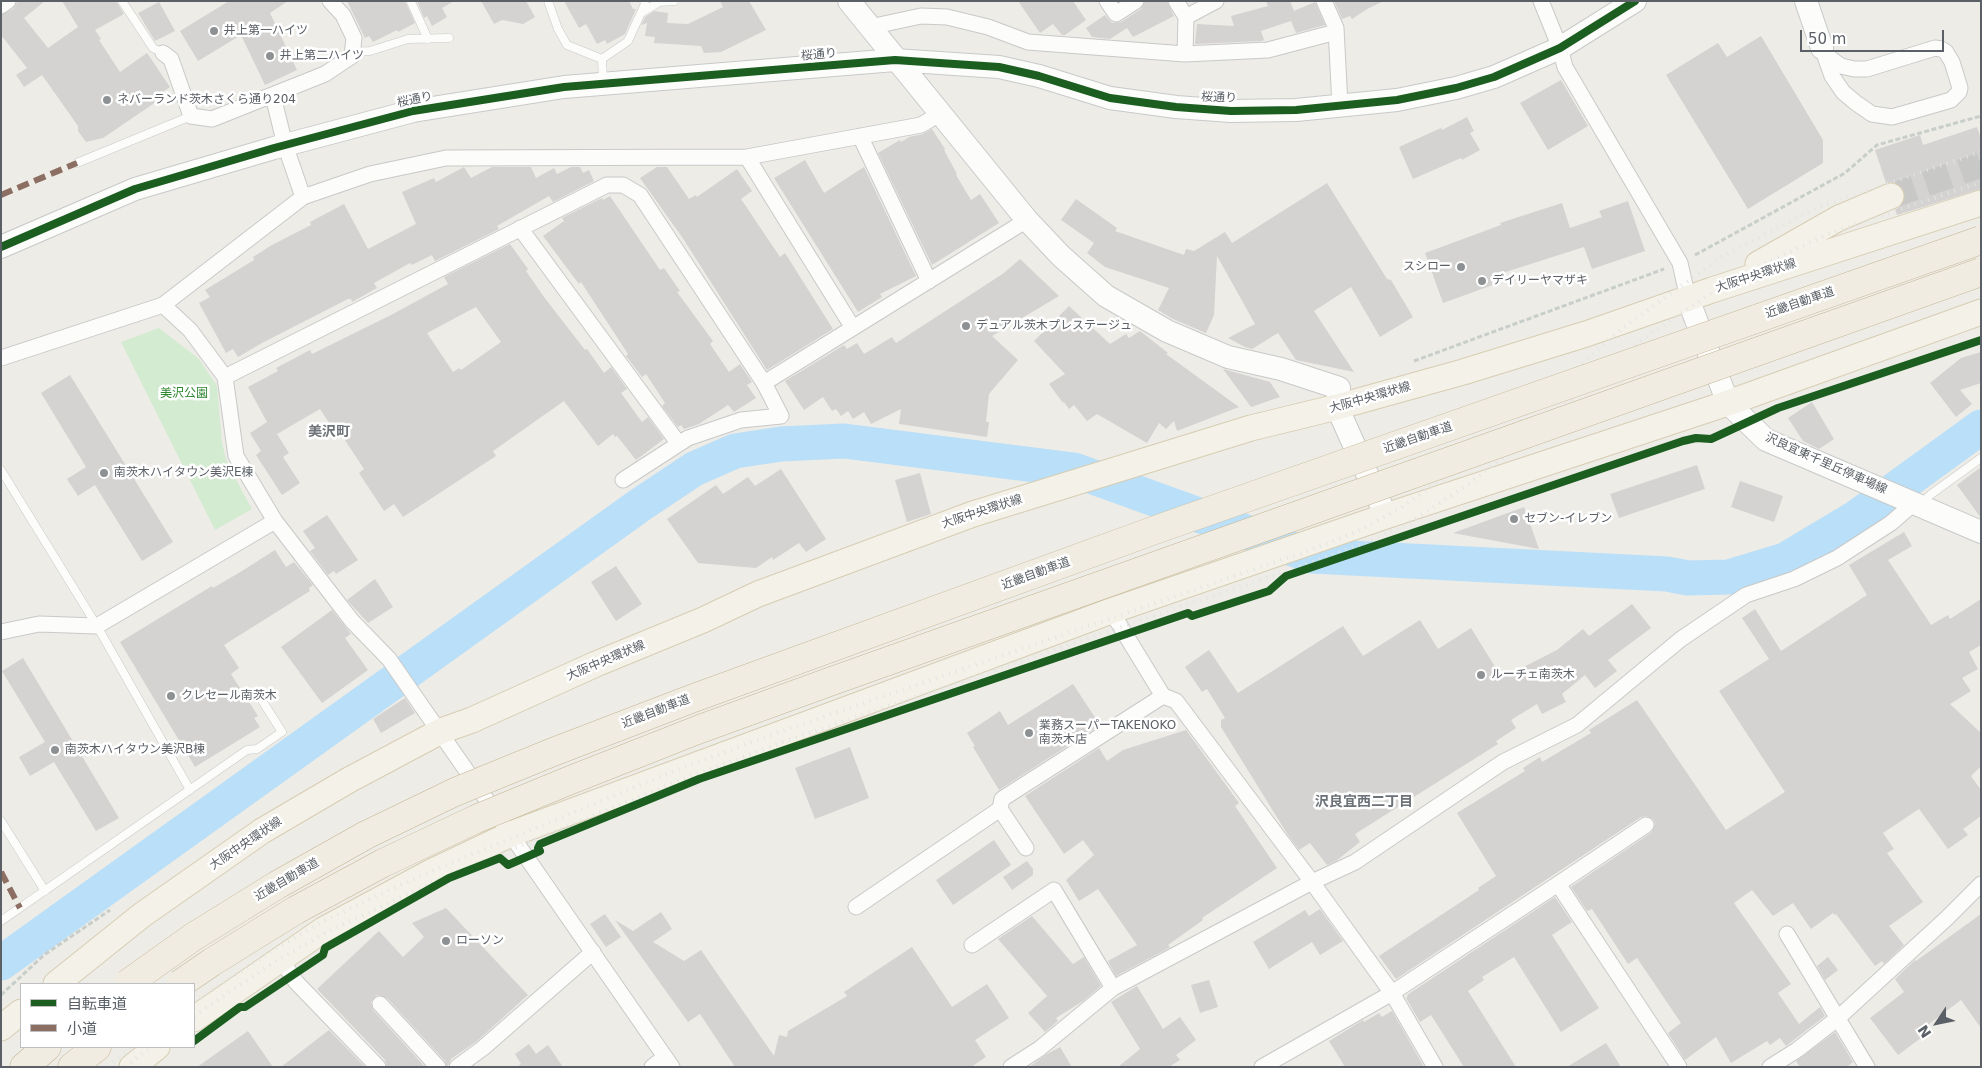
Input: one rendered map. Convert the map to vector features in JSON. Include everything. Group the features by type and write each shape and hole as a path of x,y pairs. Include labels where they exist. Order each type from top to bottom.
{"highway":[{"name":"近畿自動車道","path":"128,983 218,921 366,835 455,792 553,752 691,699 1156,530 1981,240"},
{"path":"181,983 296,910 383,863 476,819 586,774 700,729 1981,272"},
{"path":"24,1067 46,1048"},
{"path":"72,1067 96,1048"}],"main road":[{"path":"1712,290 1839,218 1891,196"},
{"name":"大阪中央環状線","path":"57,983 142,915 262,831 349,780 441,731 472,720 596,664 703,620 758,594 973,514 1241,431 1463,372 1586,334 1712,290 1981,203"},
{"path":"195,1018 323,930 431,872 511,834 1110,611 1386,516 1728,403 1981,312"},
{"path":"1,1028 20,1013"},
{"path":"132,1067 156,1048"}],"street":[{"path":"1,6 8,1"},
{"path":"163,53 170,59 190,116 212,119 325,74 352,56 354,38 343,15 330,1"},
{"path":"849,1 895,60 941,113 1027,220 1062,256 1106,296 1167,331 1228,357 1281,369 1339,388 1336,407 1386,516"},
{"path":"1106,1 1116,14 1136,1"},
{"path":"1176,1 1186,16 1185,54"},
{"path":"1186,16 1216,1"},
{"path":"1324,1 1336,28 1340,106"},
{"path":"1541,1 1560,48 1565,67 1680,263 1688,299"},
{"name":"桜通り","path":"1,247 135,188 285,145 413,111 564,87 895,60 999,67 1039,76 1110,98 1176,107 1231,111 1296,110 1396,100 1456,88 1494,77 1560,48 1635,1"},
{"path":"1806,1 1822,48 1832,76 1843,92 1856,104 1872,114 1892,117 1951,100 1959,92 1960,88 1952,62 1946,52 1941,49 1935,48 1867,69 1854,69 1841,66 1830,58 1822,48"},
{"path":"870,27 921,16 947,17 988,27 1028,42 1185,54 1268,50 1336,32"},
{"path":"273,96 285,145 303,198"},
{"path":"1,358 163,305 303,198 370,174 446,158 747,157 922,124 941,113"},
{"path":"860,136 929,281"},
{"path":"747,157 853,328"},
{"path":"225,377 607,185 623,184 640,195 764,383 781,416 741,420 688,438 623,480"},
{"path":"764,383 1027,220"},
{"path":"520,228 679,444"},
{"name":"沢良宜東千里丘停車場線","path":"1688,299 1728,403 1766,440 1981,532"},
{"path":"163,305 190,330 225,377 236,456 275,521 352,621 389,659 441,731 669,1062 652,1067"},
{"path":"1011,1067 1039,1049 1113,988 1312,882 1355,862 1503,762 1577,725 1681,640 1746,595 1794,579 1837,558 1891,522 1912,503"},
{"path":"1,632 40,624 97,626 275,521"},
{"path":"1110,611 1163,696 1176,701 1312,882 1392,993 1435,1067"},
{"path":"856,907 1000,809 1002,799 1163,696"},
{"path":"1000,809 1026,848"},
{"path":"1262,1067 1392,993 1646,825"},
{"path":"1558,884 1679,1067"},
{"path":"1770,1067 1797,1050 1838,1018 1947,918 1981,884"},
{"path":"972,944 1054,890 1113,988"},
{"path":"1787,934 1867,1067"},
{"path":"456,1067 483,1048 593,952"},
{"path":"280,958 296,982 378,1067"},
{"path":"380,1004 438,1067"}],"lane":[{"path":"122,1 153,48 163,53"},
{"path":"548,1 566,45 602,59"},
{"path":"602,59 628,41 641,13 644,1"},
{"path":"641,13 659,2 674,1"},
{"path":"411,2 428,38"},
{"path":"352,52 370,51 408,39 450,38"},
{"path":"602,59 603,83"},
{"path":"77,162 190,116"},
{"path":"1912,503 1930,495 1981,458"},
{"path":"1,470 97,626 190,790"},
{"path":"1,921 246,750 257,748 282,732 263,702"},
{"path":"1,820 44,891"}],"green space":[{"name":"美沢公園","path":"159,328 199,359 217,386 225,456 252,509 215,530 121,342"}],"building":[{"path":"18,1 45,1 24,18 48,48 78,27 62,1 116,1 124,14 95,30 101,39 99,40 120,72 147,53 170,87 154,98 156,102 103,138 86,142 78,131 78,126 42,75 24,87 16,75 27,68 1,35 1,15 13,9"},
{"path":"229,1 288,1 270,13 297,70 265,85 241,35 198,61 180,31"},
{"path":"347,1 405,1 415,23 373,42 369,36 365,38"},
{"path":"417,1 454,1 442,8 447,17 432,26 427,16 424,18"},
{"path":"481,1 526,1 535,17 523,24 502,20 494,24"},
{"path":"564,1 629,1 633,9 636,9 625,34 607,44 605,40 597,44 586,24 579,28"},
{"path":"720,1 749,1 766,30 721,52 704,53 701,46 654,43 655,37 645,36 647,23 641,25 645,17 654,11 668,13 667,23 688,24 723,7"},
{"path":"1018,1 1073,1 1086,20 1065,35 1062,35 1053,24 1040,33"},
{"path":"1145,1 1167,1 1174,16 1133,37 1127,28 1110,39 1092,37 1086,28 1105,15 1112,23 1121,22 1141,9"},
{"path":"1266,1 1290,1 1294,11 1315,2 1325,25 1296,33 1291,21 1261,31 1264,40 1262,41 1195,44 1197,24 1234,26 1231,16 1268,6"},
{"path":"1334,1 1384,1 1352,19 1350,16 1342,19"},
{"path":"159,2 175,31 155,41 138,13"},
{"path":"1761,36 1823,140 1823,163 1748,209 1666,75 1718,43 1727,57"},
{"path":"1561,80 1588,126 1548,150 1520,103"},
{"path":"1467,117 1474,131 1470,133 1480,150 1462,160 1461,158 1413,179 1399,147 1441,128 1442,130"},
{"path":"1977,127 1981,139 1981,189 1897,215 1895,210 1903,204 1904,191 1899,184 1893,182 1886,183 1875,150 1920,135 1923,145"},
{"path":"932,129 945,149 956,175 971,200 980,194 999,223 932,265 878,153 900,140 901,142 909,137 923,134"},
{"path":"805,160 824,193 864,167 916,276 880,294 882,297 858,312 774,178"},
{"path":"464,167 471,178 492,167 531,167 536,178 554,168 557,174 571,167 580,167 583,173 589,170 594,181 553,202 549,196 497,226 499,229 435,261 432,255 412,265 410,263 374,283 377,288 352,302 351,299 348,299 238,357 233,349 226,353 199,303 210,297 205,290 254,260 253,257 272,245 311,225 310,222 344,204 368,249 416,224 402,192 434,178 436,182"},
{"path":"657,167 667,167 689,199 696,195 697,197 737,169 752,191 741,199 780,257 785,253 833,329 767,370 682,237 640,178"},
{"path":"1327,183 1413,317 1380,337 1351,287 1314,311 1354,372 1296,360 1278,333 1252,349 1228,338 1255,324 1217,256 1214,315 1206,333 1173,319 1158,310 1169,288 1105,267 1087,253 1094,243 1061,220 1076,199 1117,228 1115,231 1184,255 1186,249 1194,251 1225,232 1232,243"},
{"path":"610,196 660,270 664,268 680,291 677,292 713,341 710,344 729,372 740,364 752,382 747,385 756,398 734,412 728,405 699,424 684,429 681,425 678,427 662,406 665,403 646,374 642,377 626,356 628,354 581,282 579,284 543,236 564,221 562,218 602,198 603,200"},
{"path":"1628,201 1645,251 1592,269 1584,247 1490,277 1493,285 1443,303 1425,253 1501,225 1500,223 1562,203 1570,228 1602,217 1599,211"},
{"path":"510,244 528,269 526,271 544,297 585,350 587,349 604,373 611,367 627,389 621,393 642,422 648,417 664,439 636,460 617,436 615,437 613,434 598,446 564,401 493,451 496,456 403,517 394,504 384,511 359,473 364,469 335,425 332,427 320,409 277,434 289,453 283,457 300,483 282,495 256,455 261,451 250,433 267,422 248,387 278,371 276,368 310,350 312,354 448,284 444,277","holes":["476,307 501,342 461,370 459,368 453,372 427,333"]},
{"path":"1020,259 1059,296 992,336 1018,360 989,394 986,422 989,422 987,437 899,424 901,409 871,424 864,412 853,419 848,411 841,416 836,409 832,411 823,397 804,410 785,381 844,345 847,349 857,343 864,354 892,337 896,343 1004,273"},
{"path":"1069,306 1110,344 1126,334 1129,338 1140,331 1168,353 1166,354 1239,407 1177,431 1174,421 1166,429 1159,423 1147,443 1097,414 1087,421 1074,405 1069,409 1049,384 1065,374 1034,341"},
{"path":"1981,352 1981,383 1960,390 1972,404 1956,417 1930,383 1961,358"},
{"path":"1223,369 1270,382 1280,397 1251,407"},
{"name":"南茨木ハイタウン美沢E棟","path":"70,375 173,542 142,561 95,485 78,496 67,479 86,467 41,393"},
{"path":"1812,402 1834,439 1819,449 1803,441 1788,418"},
{"path":"1697,465 1705,489 1619,518 1610,494"},
{"path":"1981,467 1981,518 1957,485"},
{"path":"781,469 826,539 806,552 799,543 773,560 772,557 756,568 698,563 667,519 716,485 723,494 748,477 755,486"},
{"path":"920,473 931,514 907,522 895,480"},
{"path":"1740,481 1783,496 1774,522 1731,507"},
{"path":"1524,507 1539,549 1453,533"},
{"path":"327,515 358,560 336,574 334,571 328,575 310,551 315,548 303,531"},
{"path":"1904,532 1912,546 1888,560 1931,625 1948,615 1950,619 1981,599 1981,645 1969,652 1978,669 1962,678 1971,691 1950,704 1981,733 1981,766 1971,776 1981,790 1981,816 1963,829 1968,835 1948,849 1919,809 1883,833 1894,849 1887,853 1923,902 1889,926 1904,945 1884,964 1882,961 1875,966 1836,914 1834,915 1833,913 1811,929 1793,903 1773,916 1752,890 1734,903 1791,984 1778,993 1799,1024 1820,1007 1825,1016 1786,1046 1780,1038 1770,1045 1767,1041 1731,1063 1716,1037 1685,1060 1668,1033 1681,1023 1637,958 1628,964 1592,909 1587,911 1571,887 1652,832 1655,824 1653,819 1646,816 1641,817 1396,979 1379,956 1479,890 1478,888 1496,876 1457,813 1525,771 1523,768 1540,757 1542,762 1591,733 1589,730 1637,700 1726,830 1785,792 1719,691 1769,659 1742,618 1755,609 1781,651 1867,595 1849,565"},
{"path":"275,550 286,567 294,562 313,585 309,588 310,591 224,645 239,668 231,674 258,716 254,718 260,727 195,767 120,642"},
{"path":"616,566 642,604 616,621 591,582"},
{"path":"375,579 393,607 368,623 347,600"},
{"path":"1632,604 1651,628 1608,660 1617,671 1595,688 1585,675 1562,694 1566,702 1542,714 1537,704 1511,720 1516,728 1496,741 1498,744 1355,834 1360,842 1336,861 1327,865 1310,843 1299,850 1288,835 1221,727 1221,720 1225,718 1207,689 1202,692 1185,667 1209,650 1238,693 1343,626 1363,656 1420,620 1438,649 1471,628 1502,678 1557,650 1583,629 1589,636"},
{"path":"332,610 351,634 345,638 368,670 322,703 281,647"},
{"name":"南茨木ハイタウン美沢B棟","path":"23,658 119,818 96,831 54,762 30,776 19,757 45,742 2,671"},
{"path":"1073,684 1100,725 999,790 973,747 975,746 967,733 1000,711 1008,725"},
{"path":"405,698 415,713 381,733 373,719"},
{"path":"1186,730 1239,803 1235,806 1277,868 1202,918 1203,920 1168,945 1170,947 1116,976 1108,961 1137,945 1098,889 1079,901 1066,880 1094,855 1083,840 1064,854 1025,796 1099,748 1107,761 1123,750"},
{"path":"850,747 869,798 815,819 795,768"},
{"path":"994,840 1011,865 953,905 936,880"},
{"path":"1027,861 1033,869 1033,875 1012,890 1003,877"},
{"path":"1555,897 1572,922 1552,935 1599,1008 1561,1032 1514,957 1482,977 1484,980 1468,991 1516,1067 1464,1067 1431,1015 1420,1022 1406,998 1407,995"},
{"path":"446,908 528,995 477,1041 451,1059 447,1067 445,1061 387,998 377,995 371,1002 373,1010 425,1067 387,1067 385,1060 317,989 379,931 403,957 424,937 412,923"},
{"path":"1320,909 1343,941 1320,955 1312,942 1269,969 1253,942 1305,910 1309,916"},
{"path":"661,912 672,929 653,942 684,961 701,950 774,1056 779,1035 787,1037 788,1031 847,996 844,992 912,947 952,1007 987,984 1009,1018 975,1040 986,1057 971,1067 735,1067 700,1014 688,1022 615,920 633,931"},
{"path":"605,914 621,937 606,947 590,924"},
{"path":"1981,914 1981,1028 1961,1000 1921,1030 1925,1035 1898,1055 1870,1018 1904,992 1895,979 1915,960"},
{"path":"1032,916 1073,964 1084,957 1101,986 1083,1001 1056,1018 1058,1021 1045,1032 1028,1013 1047,996 998,939"},
{"path":"1828,957 1838,970 1825,980 1817,966"},
{"path":"1209,980 1218,1007 1200,1013 1191,985"},
{"path":"1137,986 1163,1029 1180,1017 1196,1040 1176,1055 1180,1060 1169,1067 1118,1067 1140,1049 1111,1002"},
{"path":"1392,1011 1424,1067 1345,1067 1329,1041 1363,1020 1364,1022 1379,1013 1382,1017"},
{"path":"329,1030 365,1067 281,1067"},
{"path":"248,1031 273,1067 197,1067"},
{"path":"1835,1032 1853,1062 1847,1067 1800,1067 1796,1061"},
{"path":"1606,1043 1621,1067 1567,1067"},
{"path":"529,1044 536,1054 548,1045 563,1067 517,1067 521,1064 515,1054"},
{"path":"1060,1047 1072,1067 1029,1067 1047,1054"}],"waterway":[{"path":"1,963 640,505 694,469 735,451 781,444 844,441 1074,470 1312,556 1667,574 1688,578 1729,577 1785,560 1857,517 1981,427"}],"tunnel":[{"path":"1891,196 1981,165"}],"railway":[{"path":"195,1001 270,952 320,923 434,870 669,773 782,731 1302,553 1354,533 1399,509 1452,473 1497,439 1621,329 1723,256 1816,208 1981,152"},
{"path":"195,1015 276,961 325,933 440,879 673,783 786,741 1307,564 1359,545 1407,524 1463,488 1507,454 1638,342 1736,277 1828,234 1981,182"},
{"path":"108,1067 132,1048"},
{"path":"125,1067 150,1048"}],"marked path":[{"path":"1,195 77,163"},
{"path":"1,872 20,908"}],"cycle path":[{"path":"1,247 135,189 274,148 413,111 564,87 895,60 999,67 1039,76 1110,98 1176,107 1231,111 1296,110 1397,100 1456,88 1494,77 1560,48 1635,1"},
{"path":"195,1040 240,1007 245,1007 323,955 325,948 449,878 500,858 508,865 540,851 538,848 540,844 699,779 1188,613 1192,616 1269,591 1286,576 1683,441 1696,438 1711,439 1778,408 1981,340"}],"place":[{"name":"井上第一ハイツ","path":"214,31"},
{"name":"井上第二ハイツ","path":"270,56"},
{"name":"ネバーランド茨木さくら通り204","path":"107,100"},
{"name":"スシロー","path":"1461,267"},
{"name":"デイリーヤマザキ","path":"1482,281"},
{"name":"デュアル茨木プレステージュ","path":"966,326"},
{"name":"南茨木ハイタウン美沢E棟","path":"104,473"},
{"name":"セブン-イレブン","path":"1514,519"},
{"name":"ルーチェ南茨木","path":"1481,675"},
{"name":"クレセール南茨木","path":"171,696"},
{"name":"業務スーパーTAKENOKO 南茨木店","path":"1029,733"},
{"name":"南茨木ハイタウン美沢B棟","path":"55,750"},
{"name":"ローソン","path":"446,941"}],"district":[{"name":"美沢町","path":"329,432"},
{"name":"沢良宜西二丁目","path":"1364,802"}]}
